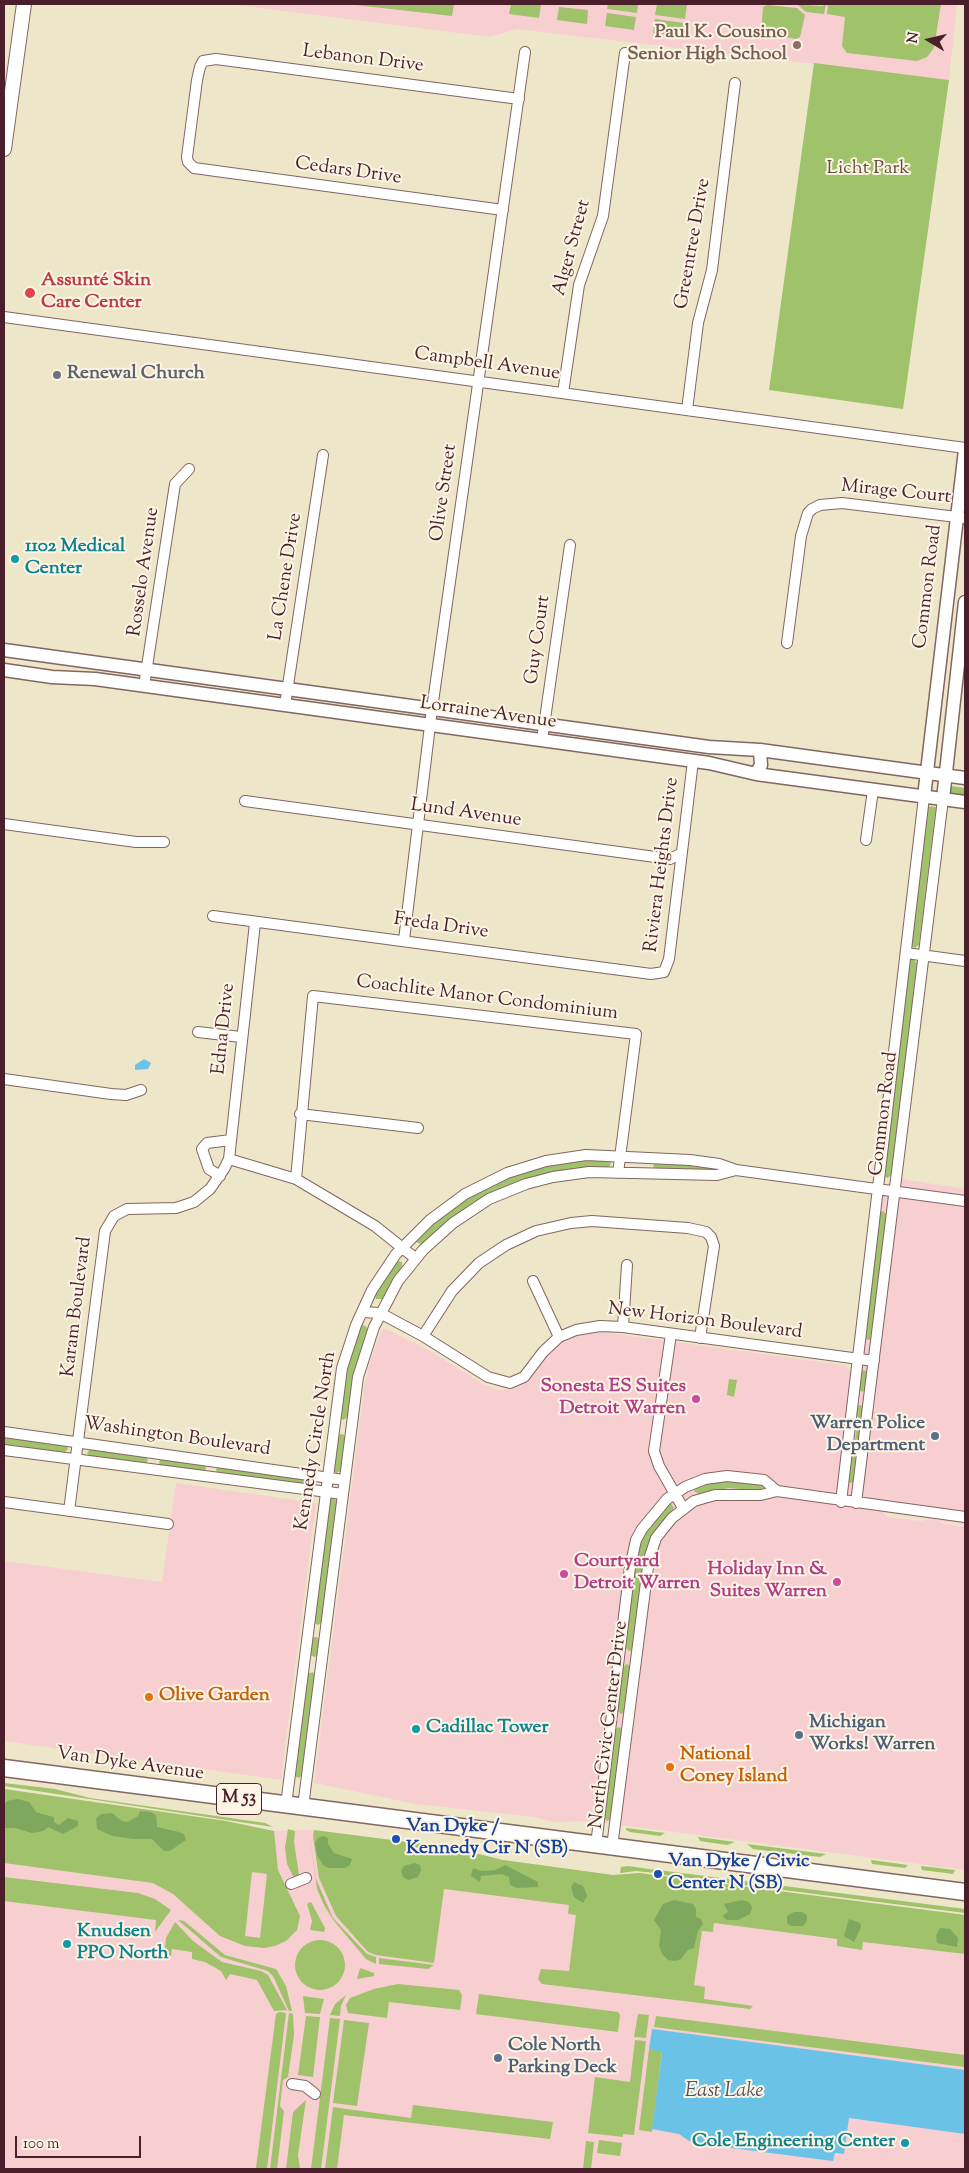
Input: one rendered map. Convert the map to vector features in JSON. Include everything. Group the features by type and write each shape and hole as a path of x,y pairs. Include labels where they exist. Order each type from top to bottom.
{"main road":[{"path":"4,149 24,4"},
{"name":"Van Dyke Avenue","path":"4,1768 965,1892"}],"street":[{"name":"Olive Street","path":"404,940 432,709 526,52"},
{"name":"Alger Street","path":"562,392 579,285 603,216 625,53"},
{"name":"Lebanon Drive","path":"190,165 187,157 200,67 203,61 216,59 519,98"},
{"name":"Greentree Drive","path":"687,410 698,323 712,270 736,83"},
{"name":"Cedars Drive","path":"190,165 198,169 503,210"},
{"name":"Campbell Avenue","path":"4,317 562,392 965,449"},
{"name":"Common Road","path":"841,1502 926,773 961,517 965,449"},
{"name":"La Chene Drive","path":"285,705 323,455"},
{"name":"Rosselo Avenue","path":"144,686 175,484 189,469"},
{"name":"Mirage Court","path":"786,643 801,536 808,513 812,509 820,505 842,503 961,517"},
{"name":"Guy Court","path":"542,740 570,545"},
{"name":"Common Road","path":"856,1503 946,776 965,602"},
{"name":"Lorraine Avenue","path":"4,650 709,747 760,750 965,778"},
{"path":"38,675 36,665 40,655"},
{"name":"Lorraine Avenue","path":"4,670 38,675 85,677 693,761 756,774 965,802"},
{"path":"933,728 950,730"},
{"path":"756,774 761,765 760,750"},
{"name":"Riviera Heights Drive","path":"664,972 669,959 693,761"},
{"path":"866,840 873,790"},
{"name":"Lund Avenue","path":"245,801 670,859 682,853"},
{"path":"4,824 136,842 164,842"},
{"name":"Freda Drive","path":"213,916 651,974 664,972"},
{"name":"Edna Drive","path":"228,1159 255,923"},
{"path":"906,953 965,961"},
{"name":"Coachlite Manor Condominium","path":"296,1179 300,1114 313,996 636,1034 618,1173"},
{"path":"198,1032 241,1037"},
{"path":"4,1079 111,1094 126,1095 140,1090"},
{"path":"300,1114 418,1128"},
{"path":"220,1176 209,1169 202,1149 207,1143 230,1140"},
{"name":"Kennedy Circle North","path":"286,1805 342,1368 362,1312 384,1271 403,1247 430,1220 478,1186 507,1173 565,1158 620,1156 690,1160 718,1164 736,1170 965,1201"},
{"path":"228,1159 296,1179 354,1212 403,1247 415,1258"},
{"name":"Karam Boulevard","path":"69,1511 102,1244 109,1221 119,1212 134,1207 176,1208 194,1202 202,1197 220,1176 228,1159"},
{"name":"Kennedy Circle North","path":"303,1807 344,1480 361,1364 380,1313 398,1281 415,1258 442,1231 464,1214 515,1188 553,1177 576,1173 717,1175 736,1170"},
{"path":"423,1336 452,1291 479,1263 506,1245 536,1231 571,1223 592,1221 688,1228 706,1232 711,1237 714,1246 700,1338"},
{"path":"623,1327 627,1264"},
{"path":"533,1281 560,1337"},
{"name":"New Horizon Boulevard","path":"362,1312 380,1313 423,1336 488,1377 510,1383 524,1377 539,1357 560,1337 588,1327 623,1327 874,1361"},
{"path":"671,1334 654,1451 659,1466 683,1508"},
{"path":"334,1425 351,1428"},
{"name":"Washington Boulevard","path":"4,1432 327,1476 344,1480"},
{"name":"Washington Boulevard","path":"4,1450 343,1494"},
{"name":"North Civic Center Drive","path":"604,1846 633,1553 639,1535 650,1516 675,1493 705,1479 727,1476 764,1480 777,1491"},
{"name":"North Civic Center Drive","path":"604,1846 649,1559 662,1528 683,1508 694,1501 714,1495 761,1495 777,1491 841,1502 965,1517"},
{"path":"4,1502 168,1524"},
{"path":"308,1630 325,1632"},
{"path":"304,1663 322,1665"},
{"path":"291,1884 306,1878"},
{"path":"292,2084 305,2086 315,2094"}],"shaded area":[{"name":"Paul K. Cousino Senior High School","path":"228,4 957,4 949,80 517,29 490,37"},
{"path":"902,1179 965,1189 965,1524 938,1521 965,1527 965,1870 590,1821 554,1822 534,1817 416,1804 314,1783 364,1389 370,1361 382,1329 388,1330 427,1349 485,1385 498,1390 512,1389 523,1383 545,1355 559,1343 594,1331 837,1364 846,1366 851,1373 873,1205","holes":["883,1513 930,1519 921,1521 887,1517"]},
{"path":"176,1483 316,1503 281,1780 4,1741 4,1561 162,1582"},
{"path":"4,1789 226,1821 265,1831 314,1830 454,1848 503,1860 613,1875 639,1873 965,1915 965,2169 4,2169"}],"green space":[{"path":"347,4 454,4 452,16"},
{"path":"511,4 541,4 539,18 509,14"},
{"path":"608,4 638,4 637,13 607,9"},
{"path":"657,4 687,5 685,19 655,15"},
{"path":"784,4 822,6 826,4 824,14 806,12 798,5"},
{"path":"828,4 941,4 934,48 927,57 917,61 847,53 842,46 845,17 827,14"},
{"path":"767,5 797,8 805,15 800,37 796,39 761,32 763,7"},
{"path":"559,7 588,10 587,24 557,20"},
{"path":"607,13 636,17 634,30 605,26"},
{"path":"655,19 684,23 683,36 653,33"},
{"name":"Licht Park","path":"814,63 949,80 903,409 769,390"},
{"path":"951,786 965,788 965,798 949,795"},
{"path":"927,806 936,807 919,945 915,948 911,946"},
{"path":"913,959 917,963 892,1175 887,1178 884,1176 909,960"},
{"path":"595,1159 610,1161 611,1164 608,1168 579,1168 547,1174 511,1185 468,1207 421,1244 416,1242 436,1220 462,1201 498,1181 540,1167"},
{"path":"654,1163 675,1163 718,1170 653,1170"},
{"path":"883,1211 887,1215 872,1339 868,1340 865,1338 880,1212"},
{"path":"397,1261 402,1262 402,1266 382,1299 376,1299 375,1295"},
{"path":"363,1325 367,1327 367,1330 354,1376 348,1417 343,1420 340,1418 346,1375 359,1328"},
{"path":"864,1370 868,1373 866,1390 862,1392 859,1390 861,1372"},
{"path":"729,1379 737,1380 734,1397 727,1395"},
{"path":"857,1406 864,1407 858,1443 855,1440 858,1419 856,1411"},
{"path":"343,1434 345,1437 341,1471 336,1473 333,1471 338,1435"},
{"path":"4,1437 67,1446 68,1449 64,1453 4,1445"},
{"path":"91,1448 146,1457 148,1460 146,1464 90,1457 87,1453"},
{"path":"854,1456 858,1458 855,1481 851,1483 848,1481 851,1458"},
{"path":"161,1459 205,1465 206,1468 204,1472 160,1466 159,1462"},
{"path":"218,1466 311,1479 313,1483 310,1486 217,1473"},
{"path":"727,1480 761,1483 764,1487 760,1491 729,1488 699,1494 694,1491 696,1486"},
{"path":"330,1499 335,1499 337,1502 322,1622 318,1625 314,1623"},
{"path":"670,1502 674,1508 656,1529 647,1548 633,1650 629,1651 625,1647 640,1543 647,1529"},
{"path":"313,1637 317,1637 319,1640 318,1655 315,1657 310,1655"},
{"path":"627,1664 630,1666 625,1712 621,1714 617,1710 623,1667"},
{"path":"313,1672 315,1676 302,1776 298,1778 295,1776 307,1674"},
{"path":"619,1727 622,1729 611,1819 607,1821 604,1817 614,1730"},
{"path":"4,1783 55,1789 90,1798 265,1823 273,1827 4,1786"},
{"path":"4,1789 226,1821 274,1831 278,1870 300,1916 297,1930 286,1941 264,1948 245,1946 220,1936 173,1894 153,1883 4,1863","holes":["252,1872 267,1874 260,1938 245,1936"]},
{"path":"18,1799 29,1802 36,1812 54,1817 54,1822 59,1825 68,1818 78,1821 78,1826 63,1834 48,1827 43,1831 32,1833 15,1828 4,1828 4,1805 7,1801"},
{"path":"140,1811 151,1812 156,1815 157,1827 184,1834 186,1840 170,1851 164,1851 152,1839 112,1836 97,1829 96,1818 101,1814 112,1813 122,1821 128,1822 138,1816"},
{"path":"626,1828 665,1833 660,1836 630,1832"},
{"path":"288,1829 295,1831 294,1842 299,1875 294,1878 287,1864 285,1847"},
{"path":"314,1830 454,1848 503,1860 613,1875 639,1873 965,1915 965,1954 863,1942 862,1950 837,1946 837,1939 714,1923 713,1932 702,1931 694,1985 705,1987 704,1999 753,2006 750,2009 542,1984 538,1979 541,1969 569,1971 576,1915 568,1914 569,1905 444,1889 434,1963 376,1955 368,1952 336,1916 319,1878 313,1836"},
{"path":"309,1831 316,1879 333,1918 367,1954 376,1957 376,1964 366,1959 334,1921 325,1907 317,1889"},
{"path":"323,1836 328,1838 328,1844 334,1853 352,1859 350,1865 345,1868 328,1868 323,1865 317,1855 315,1843 318,1838"},
{"path":"698,1837 735,1842 727,1845 700,1841"},
{"path":"747,1844 826,1854 820,1857 753,1849"},
{"path":"871,1860 908,1865 905,1868 872,1864"},
{"path":"415,1863 420,1865 421,1870 418,1877 408,1880 403,1877 401,1871 404,1866"},
{"path":"505,1865 538,1882 538,1887 517,1888 510,1885 509,1877 502,1874 481,1876 480,1882 471,1876 473,1868 481,1871 496,1870"},
{"path":"628,1866 656,1870 655,1873 636,1871 620,1873 621,1867"},
{"path":"921,1866 955,1870 953,1874 922,1870"},
{"path":"658,1870 965,1909 965,1913 657,1874"},
{"path":"4,1877 138,1893 155,1899 171,1910 155,1932 156,1920 4,1901"},
{"path":"574,1882 583,1886 585,1890 587,1896 583,1903 574,1897 571,1887"},
{"path":"674,1900 693,1904 696,1909 696,1917 701,1919 703,1924 698,1931 694,1948 688,1950 681,1959 675,1961 668,1960 662,1954 659,1946 661,1930 654,1920 663,1904"},
{"path":"742,1900 749,1902 752,1907 750,1914 738,1920 727,1920 722,1916 728,1912 724,1904"},
{"path":"311,1902 325,1928 324,1932 310,1930 312,1921 307,1904"},
{"path":"794,1912 802,1912 807,1915 807,1921 803,1926 791,1926 787,1923 787,1916"},
{"path":"849,1919 860,1923 861,1927 854,1942 844,1936"},
{"path":"178,1920 184,1921 225,1955 276,1969 286,1986 292,2011 289,2011 273,1976 268,1971 221,1957"},
{"path":"175,1922 193,1941 222,1962 261,1971 268,1975 287,2010 274,2011 257,1980 230,1974 226,1980 221,1971 205,1962 192,1959 192,1952 172,1949 171,1956 167,1955 165,1949 166,1938"},
{"path":"940,1928 950,1929 958,1938 957,1947 937,1943 936,1936"},
{"path":"320,1940 330,1942 338,1947 343,1955 345,1965 343,1975 338,1983 330,1988 320,1990 310,1988 302,1983 297,1975 295,1965 297,1955 302,1947 310,1942"},
{"path":"379,1958 434,1965 428,1969 379,1964"},
{"path":"360,1968 374,1973 374,1976 357,1979"},
{"path":"398,1984 459,1990 462,1995 460,2010 389,2002 387,2018 348,2013 346,2005 350,1998 374,1989"},
{"path":"479,1994 618,2012 620,2015 618,2032 476,2014"},
{"path":"346,1995 341,2006 340,2016 330,2015 335,2004"},
{"path":"303,1996 324,1999 320,2014 305,2013"},
{"path":"279,2012 286,2013 267,2169 248,2169 256,2168 276,2014"},
{"path":"289,2013 293,2014 294,2035 288,2077 283,2080 280,2106 284,2111 277,2169 270,2169"},
{"path":"638,2014 649,2015 646,2038 634,2037"},
{"path":"306,2016 320,2017 313,2077 298,2075"},
{"path":"656,2016 965,2055 965,2067 654,2027"},
{"path":"330,2018 340,2019 321,2169 311,2169"},
{"path":"344,2020 369,2023 357,2106 333,2103"},
{"path":"635,2040 646,2041 634,2135 623,2134 623,2137 588,2133 595,2077 630,2082"},
{"path":"649,2049 662,2051 652,2132 639,2130"},
{"path":"306,2100 298,2155 300,2169 286,2169 293,2112"},
{"path":"413,2105 553,2122 550,2139 344,2115 337,2169 325,2169 333,2107 411,2118"},
{"path":"599,2140 622,2143 620,2156 597,2153"},
{"path":"586,2141 594,2142 591,2169 583,2169"}],"water":[{"path":"144,1059 151,1063 148,1069 135,1070 135,1065"},
{"name":"East Lake","path":"652,2029 965,2070 965,2134 849,2118 844,2154 835,2153 833,2161 692,2143 679,2134 652,2129 662,2052 649,2049"}],"place":[{"name":"Paul K. Cousino Senior High School","path":"797,45"},
{"name":"Assunté Skin Care Center","path":"30,293"},
{"name":"Renewal Church","path":"57,375"},
{"name":"1102 Medical Center","path":"15,559"},
{"name":"Sonesta ES Suites Detroit Warren","path":"696,1399"},
{"name":"Warren Police Department","path":"935,1436"},
{"name":"Courtyard Detroit Warren","path":"564,1574"},
{"name":"Holiday Inn & Suites Warren","path":"837,1582"},
{"name":"Olive Garden","path":"149,1697"},
{"name":"Cadillac Tower","path":"416,1729"},
{"name":"Michigan Works! Warren","path":"799,1735"},
{"name":"National Coney Island","path":"670,1767"},
{"name":"Van Dyke / Kennedy Cir N (SB)","path":"396,1839"},
{"name":"Van Dyke / Civic Center N (SB)","path":"658,1874"},
{"name":"Knudsen PPO North","path":"67,1944"},
{"name":"Cole North Parking Deck","path":"498,2058"},
{"name":"Cole Engineering Center","path":"905,2143"}]}
